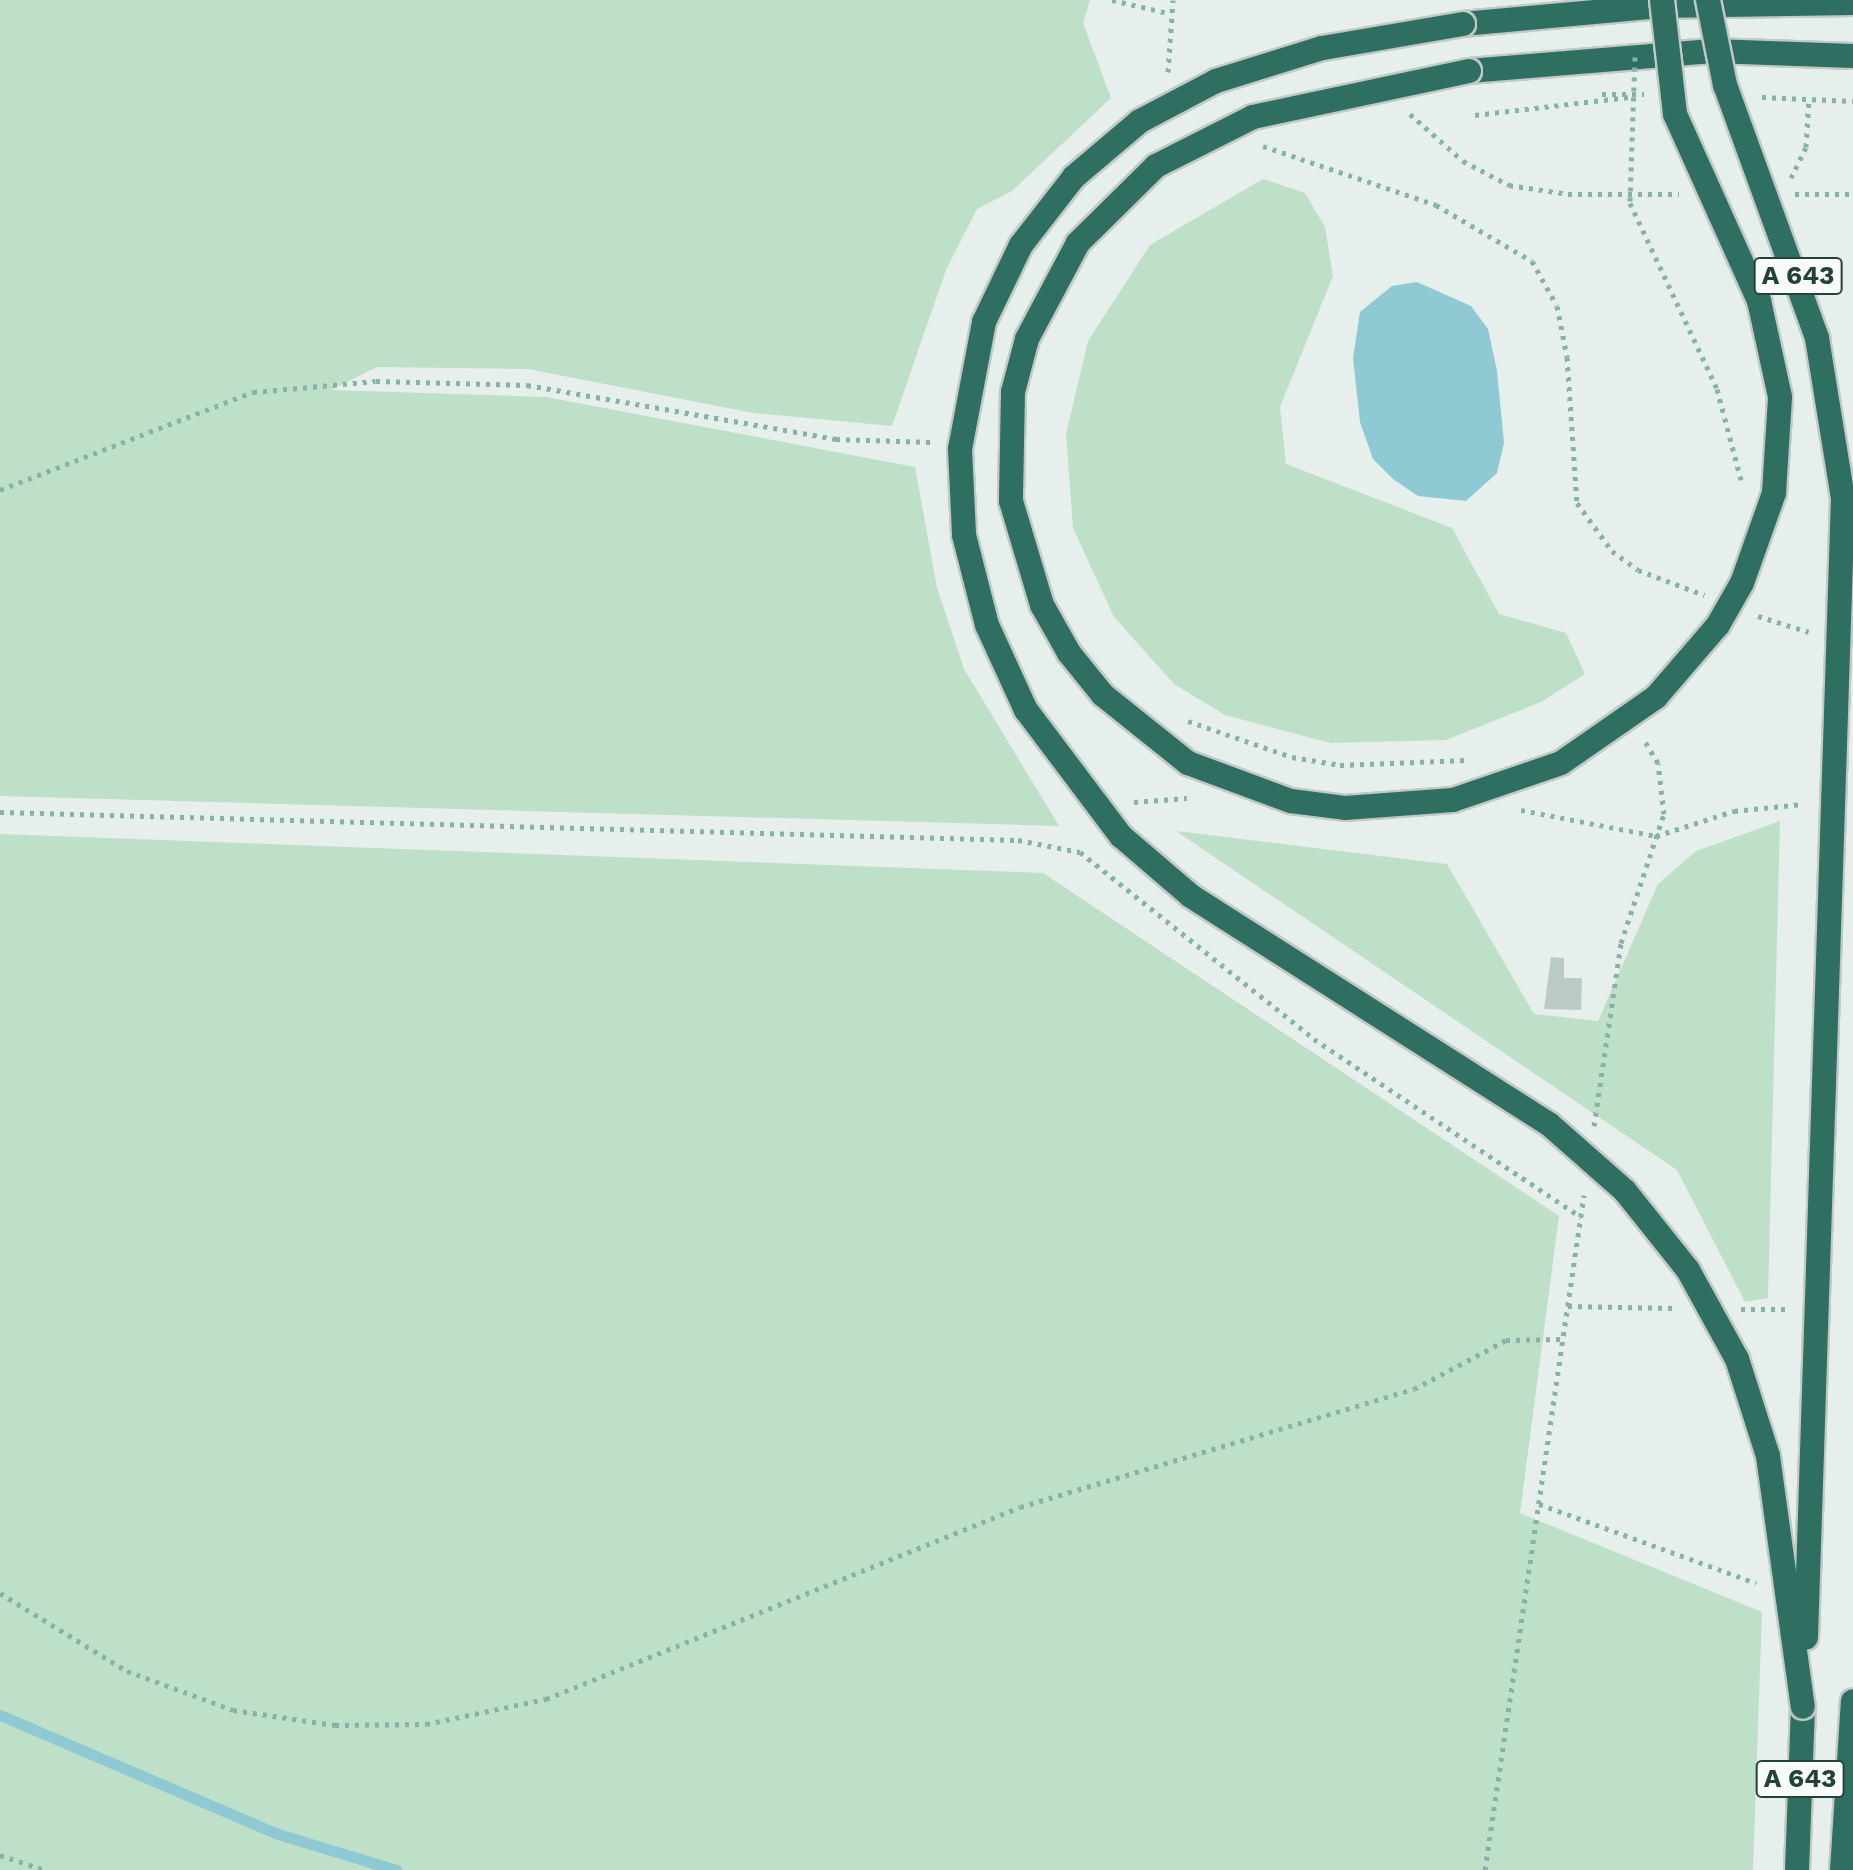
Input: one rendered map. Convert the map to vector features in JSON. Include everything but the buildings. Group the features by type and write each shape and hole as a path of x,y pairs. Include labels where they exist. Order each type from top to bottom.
{"highway":[{"path":"1662,0 1675,114 1759,301 1778,385 1774,493 1742,583 1718,625 1656,697 1561,763 1453,800 1345,808 1291,801 1177,755 1103,695 1069,653 1042,605 1011,501 1013,392 1027,339 1071,254 1114,201 1156,166 1253,117 1469,71 1699,52 1853,56"},
{"name":"A 643","path":"1708,0 1725,85 1813,326 1843,498 1797,1870"},
{"path":"1803,1707 1768,1456 1737,1359 1681,1260 1625,1191 1549,1124 1191,896 1121,836 1026,710 987,625 967,550 960,449 972,364 1021,245 1074,177 1140,121 1216,81 1322,48 1463,24 1660,6 1853,3"},
{"name":"A 643","path":"1842,1870 1853,1701"}],"path":[{"path":"1112,0 1168,13 1173,0"},
{"path":"1636,50 1630,203 1717,389 1742,491"},
{"path":"1475,115 1641,94"},
{"path":"1853,101 1809,98 1806,147 1782,194 1853,194"},
{"path":"1428,108 1401,110 1463,161 1509,185 1568,194 1690,194"},
{"path":"1255,150 1282,141"},
{"path":"1302,161 1436,205 1532,261 1557,306 1584,515 1638,570 1709,597"},
{"path":"0,490 253,392 376,381 527,385 836,439 939,442"},
{"path":"1699,602 1713,580"},
{"path":"1751,614 1824,635"},
{"path":"1228,747 1174,715 1238,741 1340,765 1400,768 1485,757"},
{"path":"1592,1142 1621,943 1656,836 1663,789 1642,736"},
{"path":"1410,775 1476,759"},
{"path":"1290,768 1364,776"},
{"path":"1656,836 1766,807"},
{"path":"0,812 1018,840 1080,852 1314,1039 1581,1217"},
{"path":"1485,1870 1585,1187"},
{"path":"0,1593 127,1671 233,1710 335,1725 426,1724 546,1699 1020,1507 1414,1389 1506,1340 1563,1339"},
{"path":"1539,1504 1764,1586"},
{"path":"0,1855 45,1870"}],"green space":[{"path":"0,0 1090,0 1083,23 1111,98 1012,191 977,209 946,270 892,426 753,413 528,369 377,367 331,390 546,397 915,467 937,588 964,669 1059,826 0,796"},
{"path":"1263,179 1305,193 1325,227 1333,276 1280,407 1286,464 1452,528 1499,614 1566,633 1585,674 1541,702 1446,740 1330,743 1225,715 1174,684 1114,617 1073,528 1066,434 1088,341 1150,245"},
{"path":"1780,821 1768,1298 1745,1302 1677,1170 1176,831 1447,864 1534,1014 1598,1021 1658,884 1696,851"},
{"path":"0,834 1043,873 1559,1216 1520,1513 1762,1612 1753,1870 0,1870"}],"water":[{"path":"1417,282 1471,306 1488,329 1497,371 1504,443 1497,473 1466,501 1418,496 1393,479 1373,459 1360,422 1353,358 1360,312 1392,286"}],"waterway":[{"path":"0,1715 275,1833 396,1870"}]}
